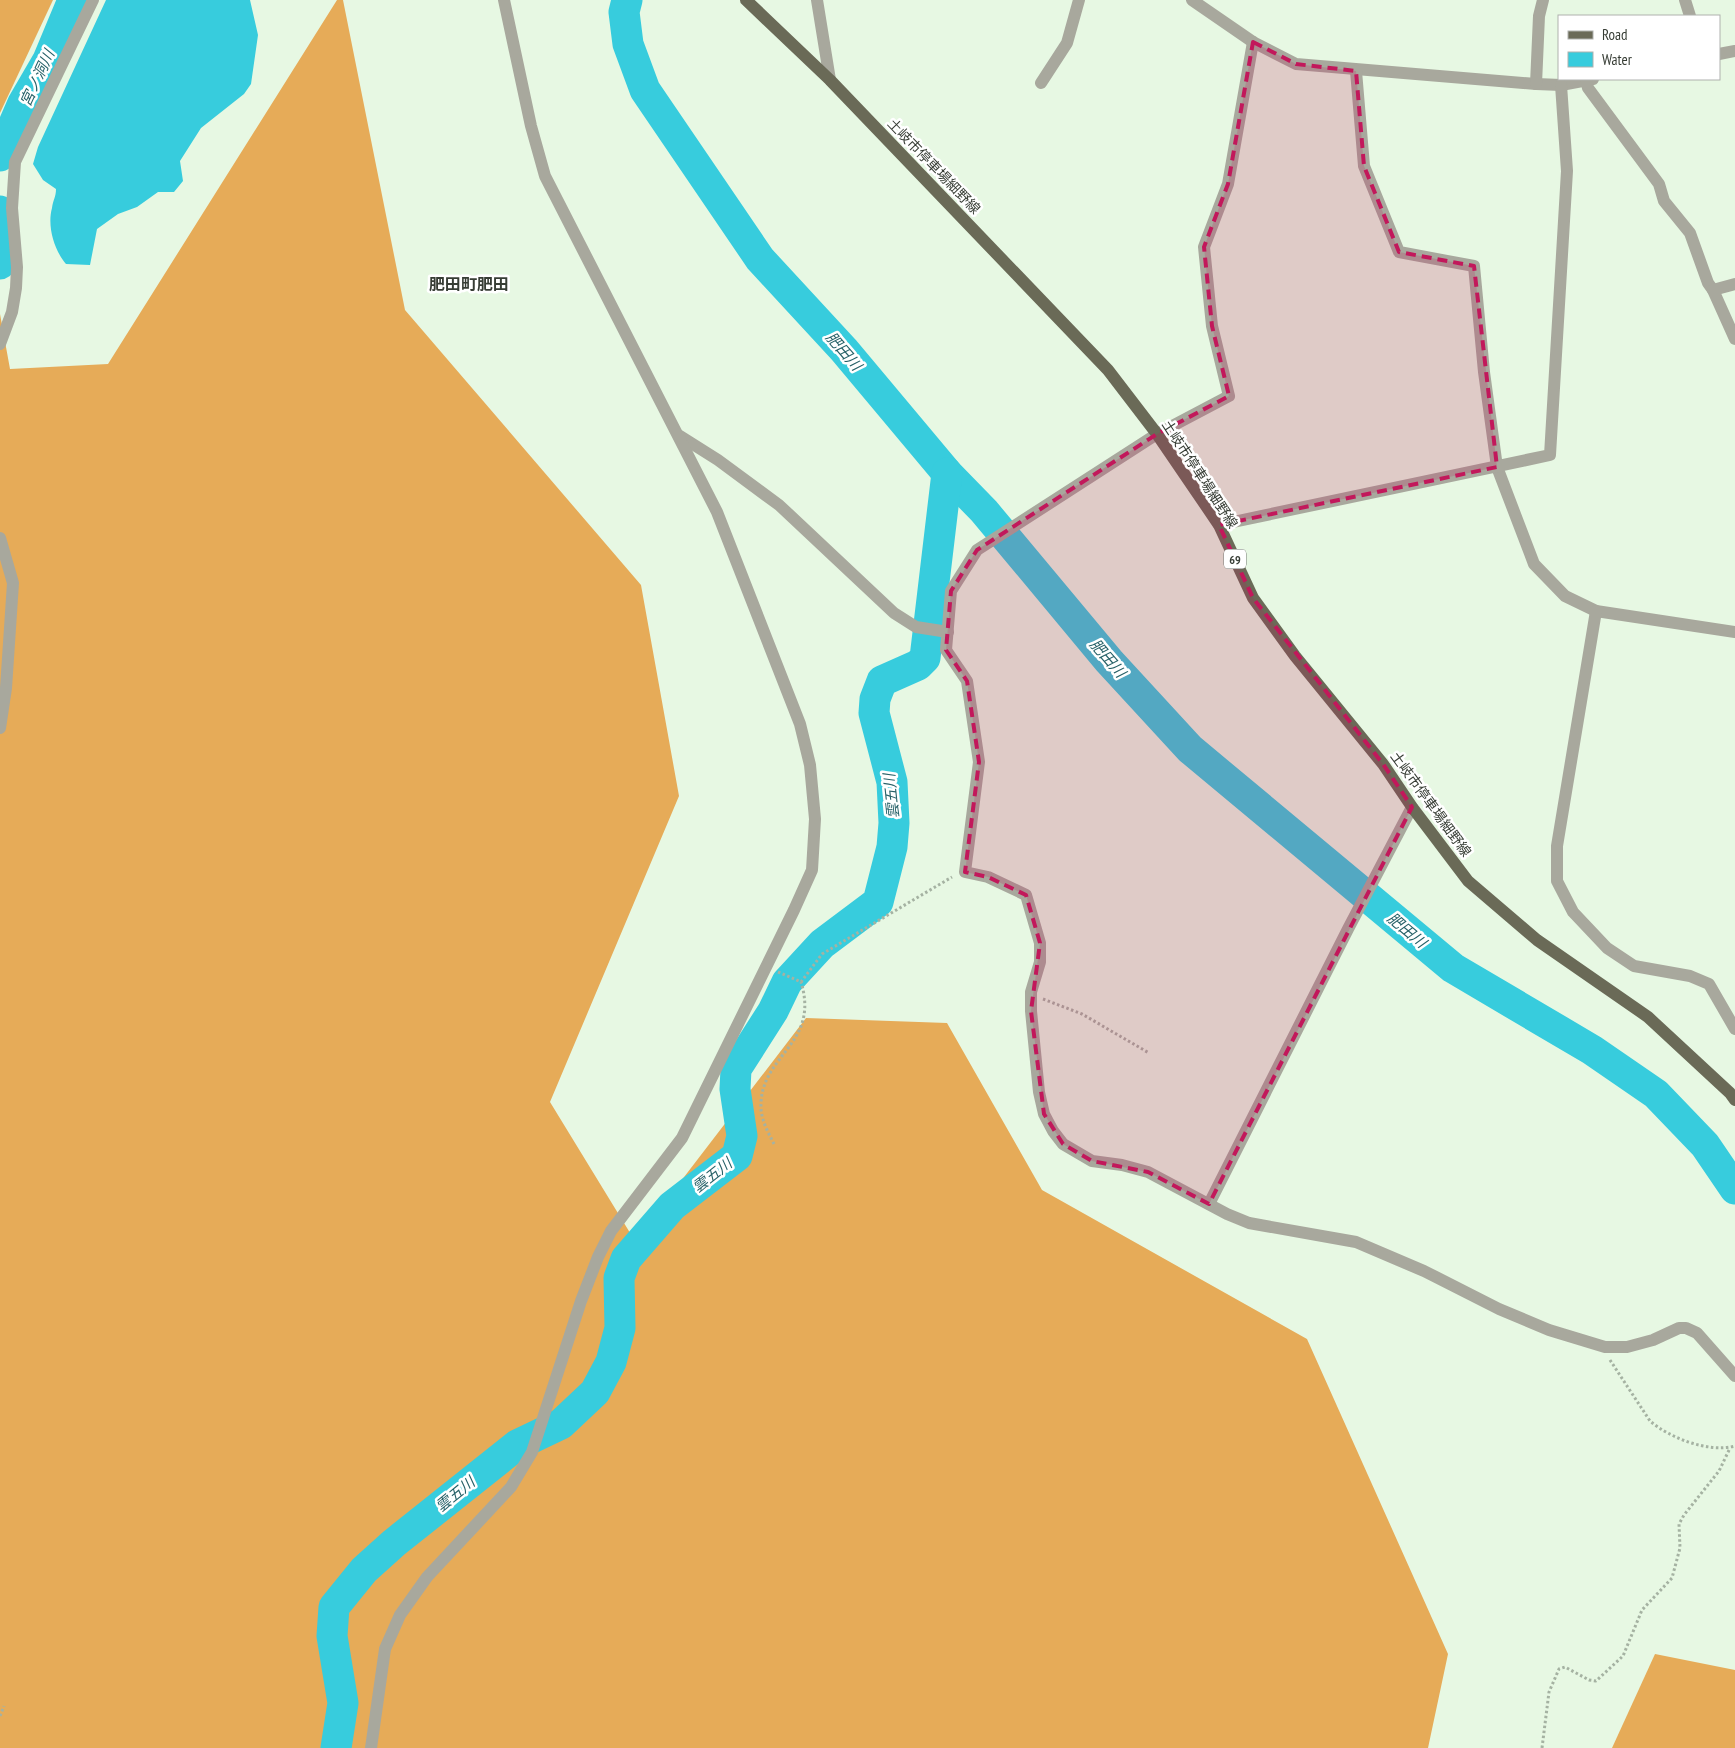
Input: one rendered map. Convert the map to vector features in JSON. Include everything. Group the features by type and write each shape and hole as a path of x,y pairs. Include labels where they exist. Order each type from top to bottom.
{"main road":[{"name":"土岐市停車場細野線","path":"746,0 830,80 1108,370 1157,434 1219,525 1253,598 1295,656 1383,764 1412,807 1468,881 1537,940 1648,1017 1730,1093 1735,1100"}],"street":[{"path":"0,344 12,312 16,288 17,267 12,208 15,162 93,0"},
{"path":"371,1748 385,1649 400,1615 427,1577 510,1487 532,1452 581,1301 611,1231 682,1138 812,870 815,819 810,765 800,724 717,512 680,436 545,176 531,126 504,0"},
{"path":"817,0 830,80"},
{"path":"1041,83 1067,43 1078,0"},
{"path":"1192,0 1253,42 1296,64 1356,71 1536,84 1561,85 1585,80"},
{"path":"1536,84 1539,16 1543,0"},
{"path":"1685,0 1690,15"},
{"path":"1253,42 1228,184 1204,247 1212,326 1230,396 1157,434 978,550 951,591 945,631 946,650 967,681 979,762 965,872 988,877 1026,895 1040,943 1040,962 1031,996 1034,1047 1044,1114 1063,1144 1092,1161 1122,1165 1148,1172 1249,1223 1356,1242 1424,1271 1499,1309 1549,1330 1605,1347 1627,1347 1653,1340 1679,1328 1686,1328 1697,1333 1735,1376"},
{"path":"1720,54 1735,51"},
{"path":"1356,71 1364,166 1398,252 1474,266 1484,372 1497,467 1534,564 1566,596 1596,611 1735,632"},
{"path":"1590,80 1588,88 1660,184 1664,201 1690,233 1708,283 1735,339"},
{"path":"1219,525 1550,455 1567,171 1561,85"},
{"path":"1713,290 1735,284"},
{"path":"680,436 718,460 779,505 894,613 916,627 945,631"},
{"path":"0,538 13,583 6,688 0,728"},
{"path":"1596,611 1556,846 1557,882 1573,912 1607,948 1634,966 1690,976 1709,984 1735,1029"},
{"path":"1209,1204 1394,838 1412,807"}],"path":[{"path":"801,982 822,954 931,889 965,872"},
{"path":"766,967 801,982"},
{"path":"774,1144 760,1106 762,1092 767,1079 801,1031 805,996 801,982"},
{"path":"1031,996 1056,1002 1082,1014 1149,1053"},
{"path":"1605,1347 1606,1355 1650,1421 1656,1426 1674,1436 1707,1447 1730,1448 1735,1446"},
{"path":"1542,1748 1550,1692 1559,1669 1565,1667 1589,1680 1596,1680 1623,1656 1642,1610 1672,1578 1680,1548 1679,1524 1719,1471 1730,1448"},
{"path":"0,1716 4,1706"}],"highlighted area":[{"path":"1253,42 1296,64 1356,71 1364,166 1399,252 1474,266 1497,467 1219,525 1253,598 1383,764 1412,807 1209,1204 1148,1172 1092,1161 1063,1144 1044,1114 1031,1011 1040,943 1026,895 988,877 965,872 979,762 967,681 946,650 951,591 977,550 1157,434 1229,396 1212,326 1204,247 1228,184"}],"shaded area":[{"path":"0,0 53,0 0,113"},
{"path":"337,0 343,0 405,310 641,585 679,796 550,1102 635,1241 806,1018 947,1023 1042,1190 1307,1339 1448,1654 1428,1748 0,1748 0,314 10,369 108,364"},
{"path":"1655,1654 1735,1670 1735,1748 1612,1748"}],"water":[{"path":"106,0 250,0 258,35 251,84 244,94 201,128 180,161 183,181 174,192 158,192 137,207 118,214 97,229 90,265 66,264 58,252 51,230 52,205 56,189 43,180 33,164 38,147"}],"waterway":[{"name":"宮ノ洞川","path":"0,156 23,103 48,60 73,0"},
{"name":"肥田川","path":"627,0 624,12 628,44 645,90 760,259 844,350 947,473 984,511 1109,661 1190,749 1453,968 1592,1050 1656,1094 1705,1145 1735,1189"},
{"name":"宮ノ洞川","path":"0,211 3,241 0,264"},
{"name":"雲五川","path":"336,1748 343,1703 332,1636 334,1607 364,1570 394,1543 517,1445 561,1424 595,1392 611,1362 620,1328 619,1278 626,1259 672,1206 737,1156 742,1136 735,1089 736,1069 773,1011 787,982 822,944 878,902 892,847 894,823 892,782 874,713 875,699 882,681 918,665 925,658 947,473"}],"district":[{"name":"肥田町肥田","path":"469,284"}]}
